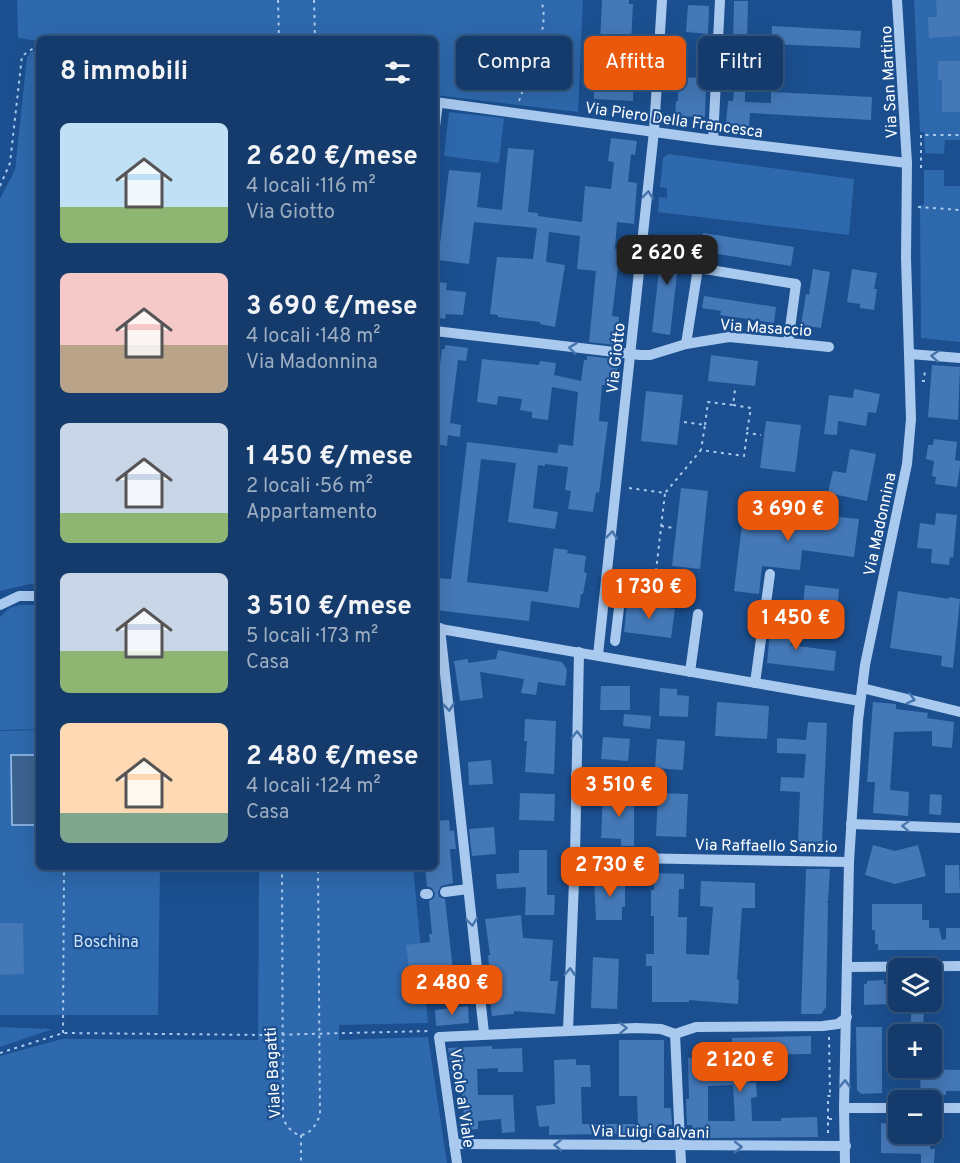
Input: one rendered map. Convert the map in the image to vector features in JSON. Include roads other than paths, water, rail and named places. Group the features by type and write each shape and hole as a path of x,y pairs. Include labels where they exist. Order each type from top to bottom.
{"street":[{"name":"Via Giotto","path":"598,656 654,131 662,0"},
{"path":"713,140 720,0"},
{"name":"Via San Martino","path":"897,0 907,163"},
{"name":"Via Piero Della Francesca","path":"438,102 713,140 907,163"},
{"name":"Via Madonnina","path":"845,1163 849,861 860,701 907,464 911,419 906,258 907,163"},
{"path":"686,344 698,268 796,284 788,343"},
{"name":"Via Masaccio","path":"438,331 650,355 686,344 729,337 828,347"},
{"path":"910,354 960,358"},
{"path":"755,683 770,574"},
{"path":"606,589 621,591 615,641"},
{"path":"0,605 20,596 36,596"},
{"path":"690,672 698,614"},
{"path":"438,628 860,701"},
{"path":"438,636 484,1033 661,1029 675,1034 696,1027 836,1024 843,1022 847,1017"},
{"path":"568,1030 575,857 579,652"},
{"path":"862,688 960,712"},
{"path":"576,775 659,779"},
{"path":"851,824 960,828"},
{"name":"Via Raffaello Sanzio","path":"575,857 849,861"},
{"path":"445,892 468,889"},
{"path":"848,967 960,966"},
{"path":"836,1024 847,1034"},
{"name":"Vicolo al Viale","path":"457,1163 435,1034 484,1033"},
{"path":"675,1034 681,1163"},
{"path":"844,1108 888,1108"},
{"path":"942,1108 960,1108"},
{"name":"Via Luigi Galvani","path":"454,1144 846,1146"}],"park label":[{"name":"Boschina","path":"106,941"}]}
